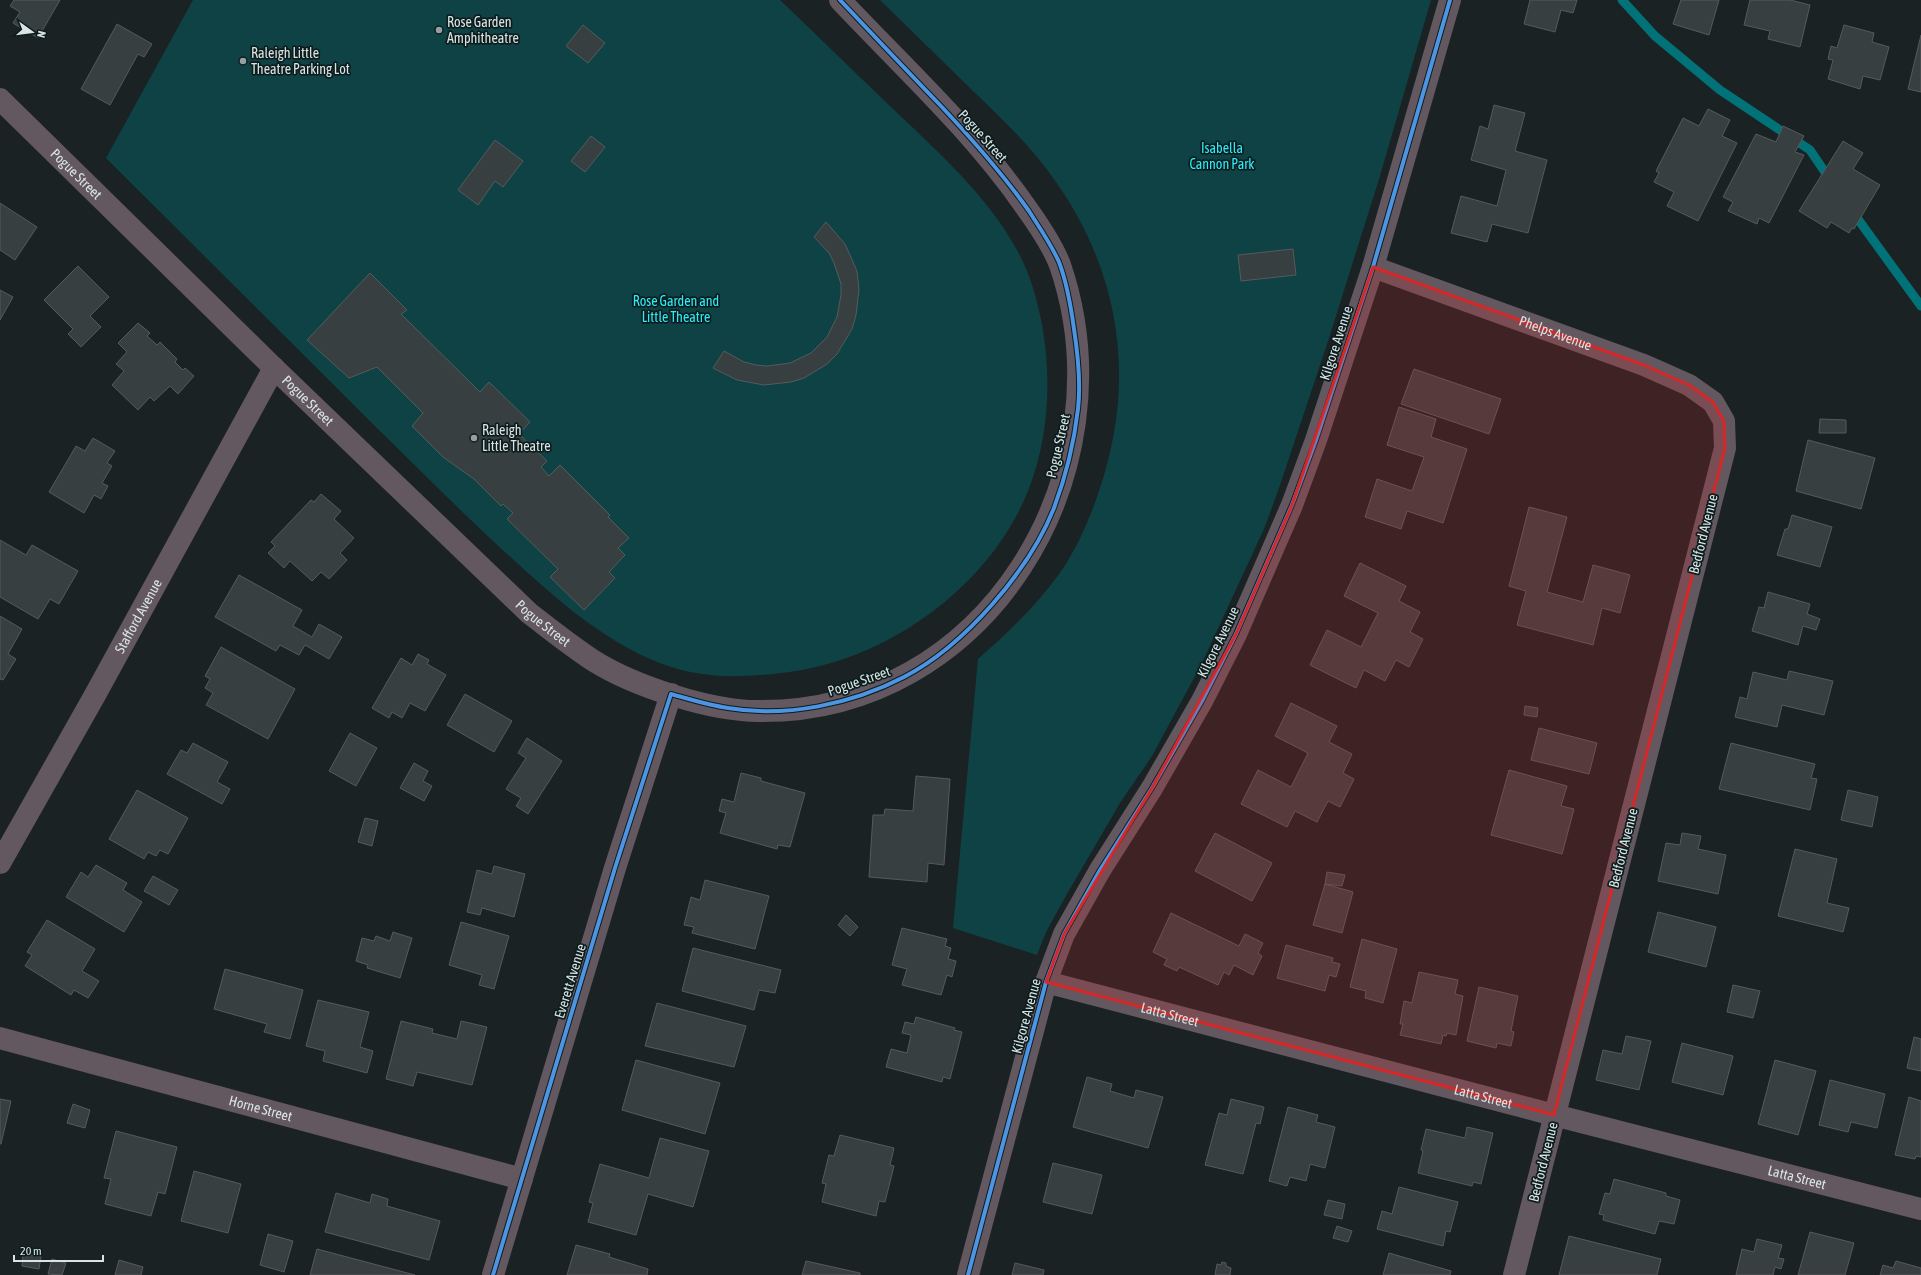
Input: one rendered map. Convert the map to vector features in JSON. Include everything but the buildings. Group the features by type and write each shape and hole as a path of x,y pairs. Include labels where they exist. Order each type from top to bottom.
{"street":[{"name":"Pogue Street","path":"0,99 274,368 529,613 596,662 635,681 671,694 726,708 755,711 782,711 822,705 856,696 904,677 936,657 974,625 1007,587 1035,544 1053,509 1069,460 1078,407 1078,356 1071,304 1059,262 1038,225 1005,177 965,132 840,0"},
{"name":"Kilgore Avenue","path":"968,1275 1046,982 1064,934 1100,870 1152,788 1202,701 1236,634 1292,504 1316,440 1373,267 1450,0"},
{"name":"Phelps Avenue","path":"1373,267 1644,365 1689,385 1713,402 1724,421"},
{"name":"Stafford Avenue","path":"0,862 95,695 274,368"},
{"name":"Bedford Avenue","path":"1514,1275 1725,448 1724,421"},
{"name":"Everett Avenue","path":"493,1275 615,868 671,694"},
{"name":"Latta Street","path":"1046,982 1554,1116 1921,1209"},
{"name":"Horne Street","path":"0,1038 522,1179"}],"highlighted area":[{"path":"1373,267 1644,365 1689,385 1713,402 1724,421 1725,448 1554,1115 1046,982 1064,934 1152,788 1236,634 1292,505"}],"green space":[{"name":"Rose Garden and Little Theatre","path":"193,0 780,0 953,167 992,212 1009,236 1023,261 1040,313 1044,338 1047,364 1046,416 1036,467 1028,491 1011,525 990,556 964,585 934,610 902,632 868,650 832,663 796,671 765,675 717,676 671,667 628,648 608,636 588,623 551,593 481,530 106,158"},
{"name":"Isabella Cannon Park","path":"880,0 1431,0 1380,176 1330,335 1264,529 1201,665 1152,756 1120,803 1067,894 1046,932 1037,955 953,928 978,659 1023,617 1053,582 1062,570 1088,522 1099,491 1110,451 1117,410 1119,371 1116,331 1108,293 1096,255 1078,218 1056,182 1038,158 1017,135"}],"waterway":[{"path":"1622,0 1655,36 1720,90 1810,150 1831,181"},
{"path":"1852,211 1921,306"}],"cycle path":[{"path":"493,1275 615,868 671,694 706,704 750,711 795,710 863,695 904,677 927,663 971,627 1011,581 1043,532 1054,508 1066,472 1072,447 1079,399 1079,369 1070,304 1064,278 1056,255 1029,211 986,156 940,105 840,0"},
{"path":"968,1275 1046,982 1064,934 1100,870 1152,788 1202,701 1236,634 1292,505 1316,440 1373,267 1450,0"}],"place":[{"name":"Rose Garden Amphitheatre","path":"439,30"},
{"name":"Raleigh Little Theatre Parking Lot","path":"243,61"},
{"name":"Raleigh Little Theatre","path":"474,438"}]}
